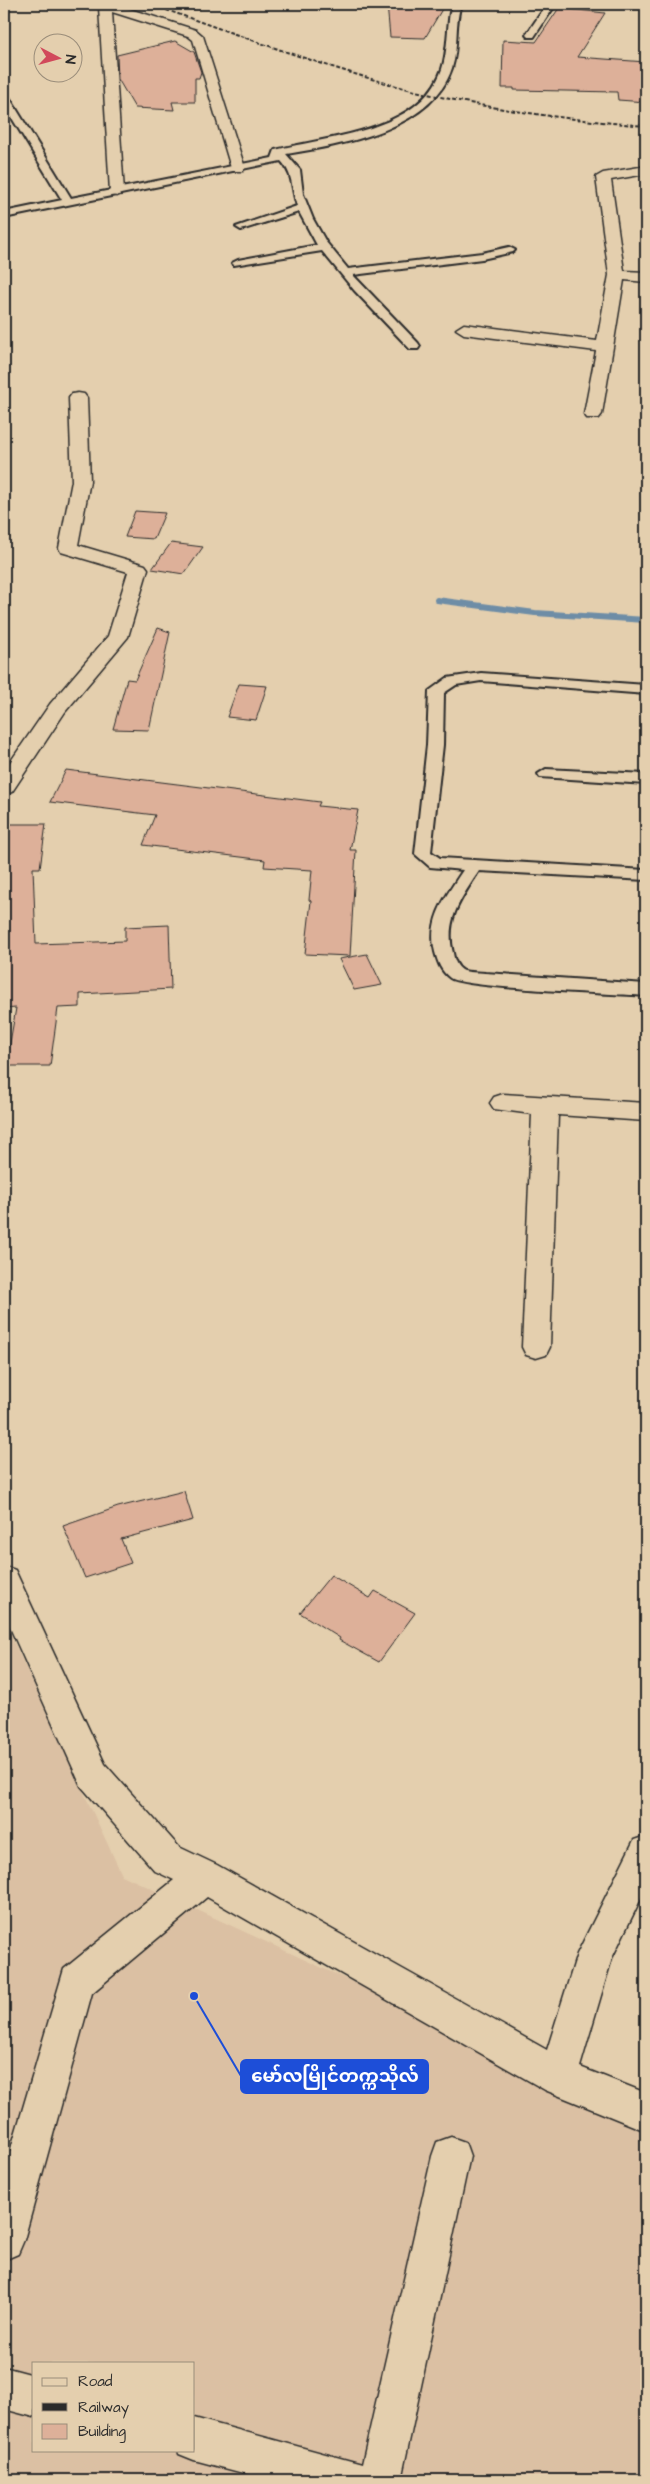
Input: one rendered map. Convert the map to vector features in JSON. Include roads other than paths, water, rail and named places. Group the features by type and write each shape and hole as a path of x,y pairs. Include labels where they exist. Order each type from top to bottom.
{"street":[{"path":"117,192 104,4 136,17 192,33 198,39 238,168"},
{"path":"593,414 617,275 603,177 646,170"},
{"path":"617,275 646,277"},
{"path":"464,329 605,347"},
{"path":"4,787 57,708 118,637 138,569 68,548 81,481 78,398"},
{"path":"503,1103 646,1112"},
{"path":"536,1347 545,1106"},
{"path":"4,1579 93,1775 167,1860 205,1877 558,2077 646,2112"},
{"path":"558,2077 595,1954 646,1852"},
{"path":"4,2240 77,1982 205,1877"},
{"path":"380,2480 451,2156"},
{"path":"4,2388 32,2395"},
{"path":"195,2439 350,2480"}],"lane":[{"path":"279,152 325,146 382,128 410,114 432,95 447,71 454,12 457,4"},
{"path":"531,35 551,4 555,4"},
{"path":"4,97 68,202"},
{"path":"4,215 277,160 279,152"},
{"path":"279,152 295,170 295,181 302,208 333,260 414,346"},
{"path":"241,226 302,208"},
{"path":"238,263 325,247"},
{"path":"346,273 482,256 509,250"},
{"path":"646,690 481,677 452,681 438,691 435,745 423,854 436,863 646,875"},
{"path":"546,774 646,779"},
{"path":"474,866 450,903 442,922 441,942 447,966 457,974 485,979 646,990"}],"waterway":[{"path":"437,600 535,613 646,620"}],"railway":[{"path":"149,4 339,69 404,88 464,102 524,112 646,126"}],"place":[{"name":"မော်လမြိုင်တက္ကသိုလ်","path":"194,1996"}]}
